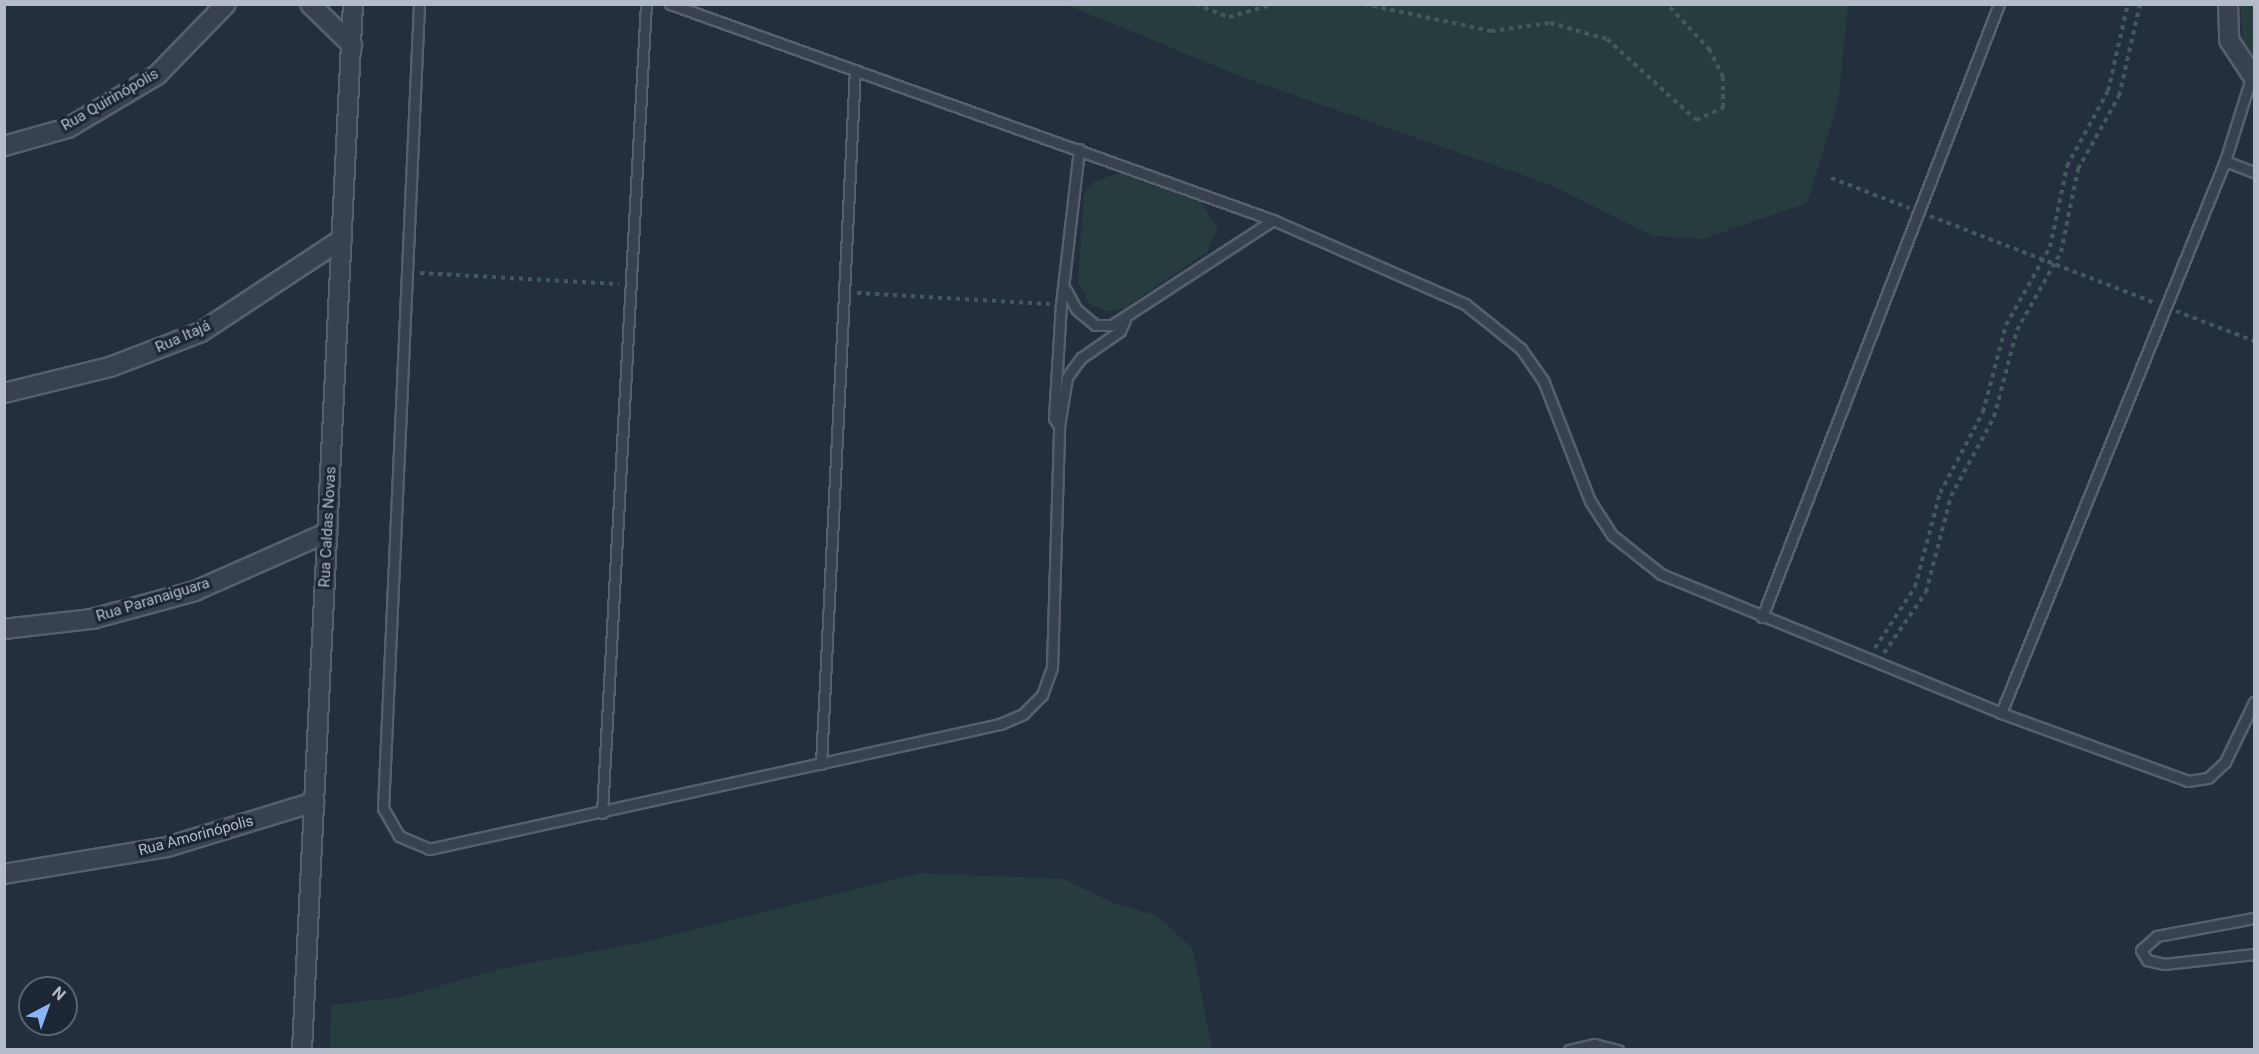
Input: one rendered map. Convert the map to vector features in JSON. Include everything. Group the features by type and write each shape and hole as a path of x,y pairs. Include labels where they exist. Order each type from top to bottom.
{"street":[{"name":"Rua Quirinópolis","path":"4,146 68,128 158,75 226,4"},
{"path":"310,4 351,45"},
{"name":"Rua Caldas Novas","path":"302,1050 352,4"},
{"path":"2228,4 2229,40 2253,78"},
{"name":"Rua Itajá","path":"4,393 110,367 201,332 342,239"},
{"name":"Rua Paranaiguara","path":"4,630 92,619 195,591 328,532"},
{"name":"Rua Amorinópolis","path":"4,874 167,847 314,802"}],"lane":[{"path":"419,4 383,808 399,836 429,849 602,813 1000,724 1023,714 1042,695 1052,668 1059,426 1072,368 1120,331 1125,320"},
{"path":"602,813 646,4"},
{"path":"670,4 1273,220 1465,304 1500,328 1543,380 1590,501 1612,535 1661,574 2001,713 2188,781 2208,778 2225,762 2254,702"},
{"path":"1762,617 1922,213 1999,4"},
{"path":"821,764 855,70"},
{"path":"2001,713 2225,161 2253,78"},
{"path":"1059,426 1054,418 1061,304 1066,290 1079,149"},
{"path":"2225,161 2254,172"},
{"path":"1066,290 1076,309 1095,325 1125,320 1273,220"},
{"path":"2254,918 2157,936 2141,950 2146,960 2164,964 2254,954"},
{"path":"1569,1050 1594,1044 1618,1050"}],"path":[{"path":"1196,4 1229,16 1274,4"},
{"path":"1364,4 1491,31 1550,23 1607,39 1696,120 1723,108 1723,77 1710,50 1667,4"},
{"path":"1867,659 1915,587 1946,476 1983,412 2010,317 2044,260 2056,230 2070,159 2115,73 2128,4"},
{"path":"1877,663 1926,592 1957,481 1994,417 2020,322 2055,264 2068,233 2083,156 2126,76 2140,4"},
{"path":"1831,178 2254,341"},
{"path":"407,273 631,284"},
{"path":"844,292 1061,304"}],"green space":[{"path":"1067,5 1848,5 1838,103 1807,203 1703,239 1654,236 1551,185 1245,78"},
{"path":"2240,5 2254,5 2254,56 2243,38"},
{"path":"1119,173 1202,203 1218,228 1208,251 1123,309 1105,311 1090,304 1078,283 1084,194 1095,181"},
{"path":"918,873 1063,879 1113,903 1157,916 1193,949 1212,1049 330,1049 331,1005 401,997 499,969 634,944"}]}
